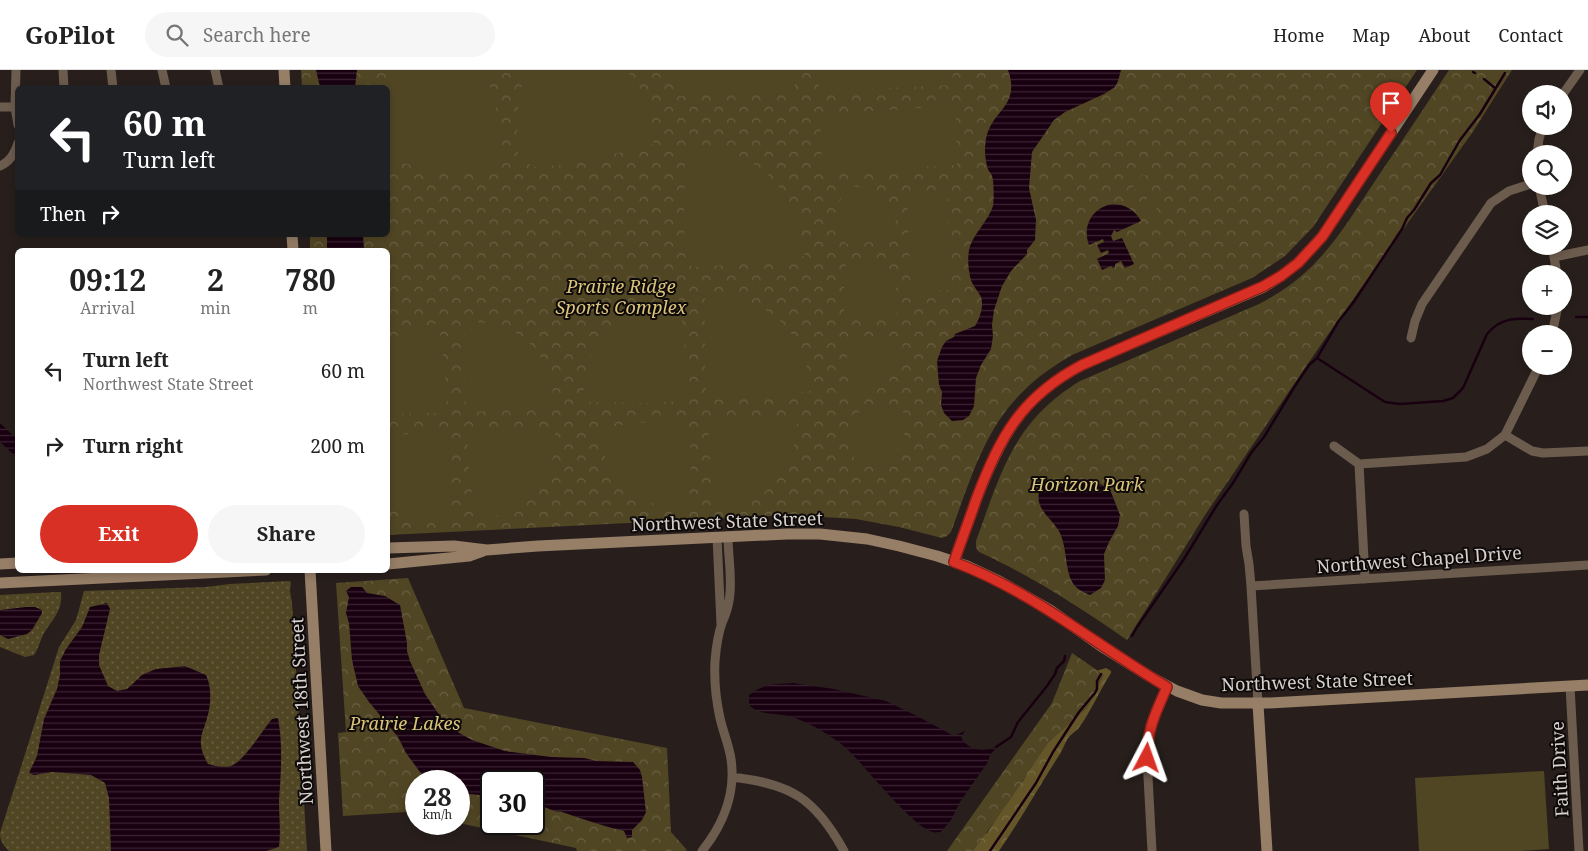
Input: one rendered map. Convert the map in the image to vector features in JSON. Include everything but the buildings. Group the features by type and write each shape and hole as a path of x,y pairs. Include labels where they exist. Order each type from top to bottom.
{"main road":[{"path":"284,70 285,85"},
{"path":"954,562 984,478 995,454 1010,427 1028,405 1056,380 1073,370 1255,291 1281,276 1298,263 1310,252 1330,226 1433,70"},
{"name":"Northwest State Street","path":"390,548 454,546 487,550 795,534 851,537 914,549 985,574 1025,594 1101,646 1167,687 1202,700 1221,703 1258,704 1588,685"},
{"name":"Northwest State Street","path":"390,564 468,556 487,550"},
{"path":"0,564 15,563"},
{"path":"0,583 205,573"},
{"name":"Northwest 18th Street","path":"310,573 326,851"},
{"path":"1258,704 1267,851"}],"street":[{"path":"16,70 16,85"},
{"path":"63,70 64,85"},
{"path":"110,70 112,85"},
{"path":"162,70 165,85"},
{"path":"216,70 218,85"},
{"path":"1569,85 1580,70"},
{"path":"0,108 15,107"},
{"path":"0,166 6,163 15,152"},
{"path":"1411,338 1414,321 1422,304 1484,211 1500,196 1522,186"},
{"path":"1555,265 1554,257 1588,250"},
{"path":"1334,446 1359,464 1466,457 1487,449 1505,434 1534,375"},
{"path":"1505,434 1532,451 1543,453 1588,451"},
{"path":"1359,464 1365,579"},
{"path":"1244,514 1251,586 1258,704"},
{"path":"702,851 715,834 726,812 732,777 731,761 720,718 716,692 715,661 721,624 727,613 730,601 731,584 722,537"},
{"name":"Northwest Chapel Drive","path":"1251,586 1588,565"},
{"name":"Faith Drive","path":"1570,686 1579,851"},
{"path":"1152,851 1147,758 1148,739 1150,726 1167,687"},
{"path":"732,777 768,782 799,796 824,817 844,851"}],"green space":[{"name":"Prairie Ridge Sports Complex","path":"301,70 1417,70 1313,227 1285,256 1252,278 1072,355 1045,372 1024,391 1007,410 993,431 971,477 951,532 942,538 856,519 790,515 390,535 390,248 310,248 310,237 390,237 390,85 302,85"},
{"path":"394,70 486,70 498,117 500,155 488,169 448,171 390,161 390,85 382,85"},
{"path":"524,70 627,70 643,96 649,114 654,144 570,165 532,167 518,153 517,115"},
{"path":"674,70 794,70 795,90 676,96"},
{"path":"818,70 952,70 953,85 819,91"},
{"name":"Horizon Park","path":"1449,70 1512,70 1472,133 1322,343 1205,515 1127,640 1018,571 979,552 976,548 976,541 1002,471 1024,432 1039,414 1057,397 1080,381 1259,304 1299,278 1314,264 1341,232"},
{"path":"956,106 957,165 822,172 820,114"},
{"path":"694,147 723,151 741,157 757,166 770,177 790,204 797,220 805,256 692,267 686,261 684,226 685,148"},
{"path":"1152,169 1152,171 1144,176 1140,186 1134,190 1132,195 1135,202 1142,203 1147,199 1147,191 1150,190 1150,201 1142,206 1136,205 1129,198 1129,190 1137,184 1141,176"},
{"path":"850,186 869,191 884,201 894,217 898,237 847,244 840,238 839,212 842,187"},
{"path":"947,195 949,290 911,292 907,197"},
{"path":"1157,195 1160,205 1156,207 1157,211 1144,216 1143,211"},
{"path":"856,261 875,267 889,277 898,293 902,312 851,319 844,314 846,262"},
{"path":"705,296 727,297 746,302 764,309 779,320 792,334 801,351 807,370 810,391 713,400 706,395"},
{"path":"679,297 688,396 682,401 647,403 584,402 585,380 589,361 597,343 608,328 622,316 639,307 658,300"},
{"path":"476,322 508,330 532,346 547,371 552,386 554,403 506,410 471,412 466,407 464,371 465,323"},
{"path":"439,324 447,408 441,413 390,414 390,341 400,334 425,326"},
{"path":"877,336 902,338 900,361 891,378 883,384 874,389 852,394 846,343 851,338"},
{"path":"881,410 906,413 906,425 900,445 894,453 878,464 856,468 851,443 850,418 855,413"},
{"path":"748,417 797,418 796,436 792,453 786,468 765,492 751,500 734,505 716,507 708,425 713,419"},
{"path":"683,420 689,426 691,460 689,508 672,508 655,504 640,497 627,488 616,476 607,462 602,446 600,428"},
{"path":"507,429 555,430 555,448 551,465 544,480 524,503 509,511 475,519 467,437 472,431"},
{"path":"442,431 448,438 450,471 448,520 431,520 409,514 390,503 390,436"},
{"name":"Prairie Lakes","path":"408,578 464,708 667,748 671,832 687,850 577,851 576,848 515,835 545,835 545,770 480,770 480,827 470,825 470,770 405,770 405,812 343,816 338,733 346,732 336,583"},
{"path":"291,582 290,591 307,851 9,851 7,849 1,841 0,833 59,647 76,620 84,591 206,587"},
{"path":"61,592 59,609 44,633 34,655 25,657 0,647 0,595"},
{"path":"1072,653 1104,675 1087,708 1048,743 973,851 947,851 1052,703"},
{"path":"1106,668 1111,673 1087,716 1068,739 999,851 971,851 982,835 987,833 1018,785 1024,780 1026,769 1096,671"},
{"path":"1544,771 1549,849 1520,851 1419,851 1415,778"}],"shaded area":[{"path":"316,70 357,70 355,85 320,85"},
{"path":"1008,70 1121,70 1115,87 1065,112 1054,120 1032,152 1029,188 1036,220 1035,240 1027,250 1027,254 1011,271 1002,286 994,310 991,349 981,365 976,378 974,406 969,416 963,420 952,421 944,413 941,405 942,392 939,385 937,361 946,341 954,337 955,334 975,326 981,312 982,300 971,280 968,254 972,241 993,206 993,182 986,162 985,143 993,121 1004,108 1011,92"},
{"path":"1112,204 1129,208 1141,221 1117,232 1114,230 1111,236 1113,241 1122,238 1134,264 1125,268 1121,261 1115,264 1113,268 1111,266 1102,270 1097,259 1109,253 1108,250 1101,253 1097,245 1104,242 1103,239 1089,245 1087,231 1090,219 1094,214 1099,209"},
{"path":"327,237 363,237 364,248 327,248"},
{"path":"0,423 15,437 15,456 0,442"},
{"path":"1081,479 1103,485 1111,492 1120,515 1118,526 1104,554 1105,580 1101,588 1090,595 1072,582 1060,533 1042,510 1039,499 1039,493 1045,485"},
{"path":"351,587 362,587 367,593 385,596 400,605 410,661 425,694 440,716 454,730 472,740 505,751 551,757 584,758 597,761 633,762 640,770 642,777 646,812 642,820 632,830 632,837 627,838 624,831 545,807 545,770 480,770 480,795 470,794 470,770 419,770 406,753 398,737 358,686 352,660 349,623 346,613 349,597 346,591"},
{"path":"107,603 110,609 99,655 99,665 108,686 117,691 127,689 142,675 156,669 185,666 206,675 210,688 210,701 201,742 208,764 225,767 236,763 247,752 272,719 278,718 281,738 279,847 266,851 111,851 109,798 105,783 91,775 52,772 34,775 29,773 37,756 44,719 57,689 60,661 82,627 90,607"},
{"path":"35,607 42,610 32,630 27,634 8,639 0,635 0,610"},
{"path":"793,683 834,689 886,701 954,736 965,731 961,737 972,748 986,750 996,748 960,802 951,820 941,832 934,832 925,828 902,809 848,750 836,740 800,720 769,714 754,709 749,705 749,695 754,691 769,685"}],"waterway":[{"path":"1132,636 1184,559 1251,453 1264,437 1295,386 1309,365 1317,358 1338,322 1353,303 1431,183 1440,175 1460,140 1480,114 1505,73"},
{"path":"1484,79 1495,88"},
{"path":"1576,317 1588,317"},
{"path":"1317,358 1385,402 1400,404 1443,401 1453,398 1463,388 1487,334 1492,329 1508,320 1533,319"},
{"path":"996,747 1011,737 1018,722 1047,686 1057,668 1064,661 1065,656"},
{"path":"990,851 1036,783 1053,752 1079,712 1095,693 1097,681 1101,674"}],"route":[{"path":"1147,758 1150,726 1167,687 1101,646 1025,594 985,574 954,562 988,470 1003,438 1014,421 1028,405 1056,380 1082,365 1246,295 1281,276 1298,263 1322,237 1391,133"}]}
